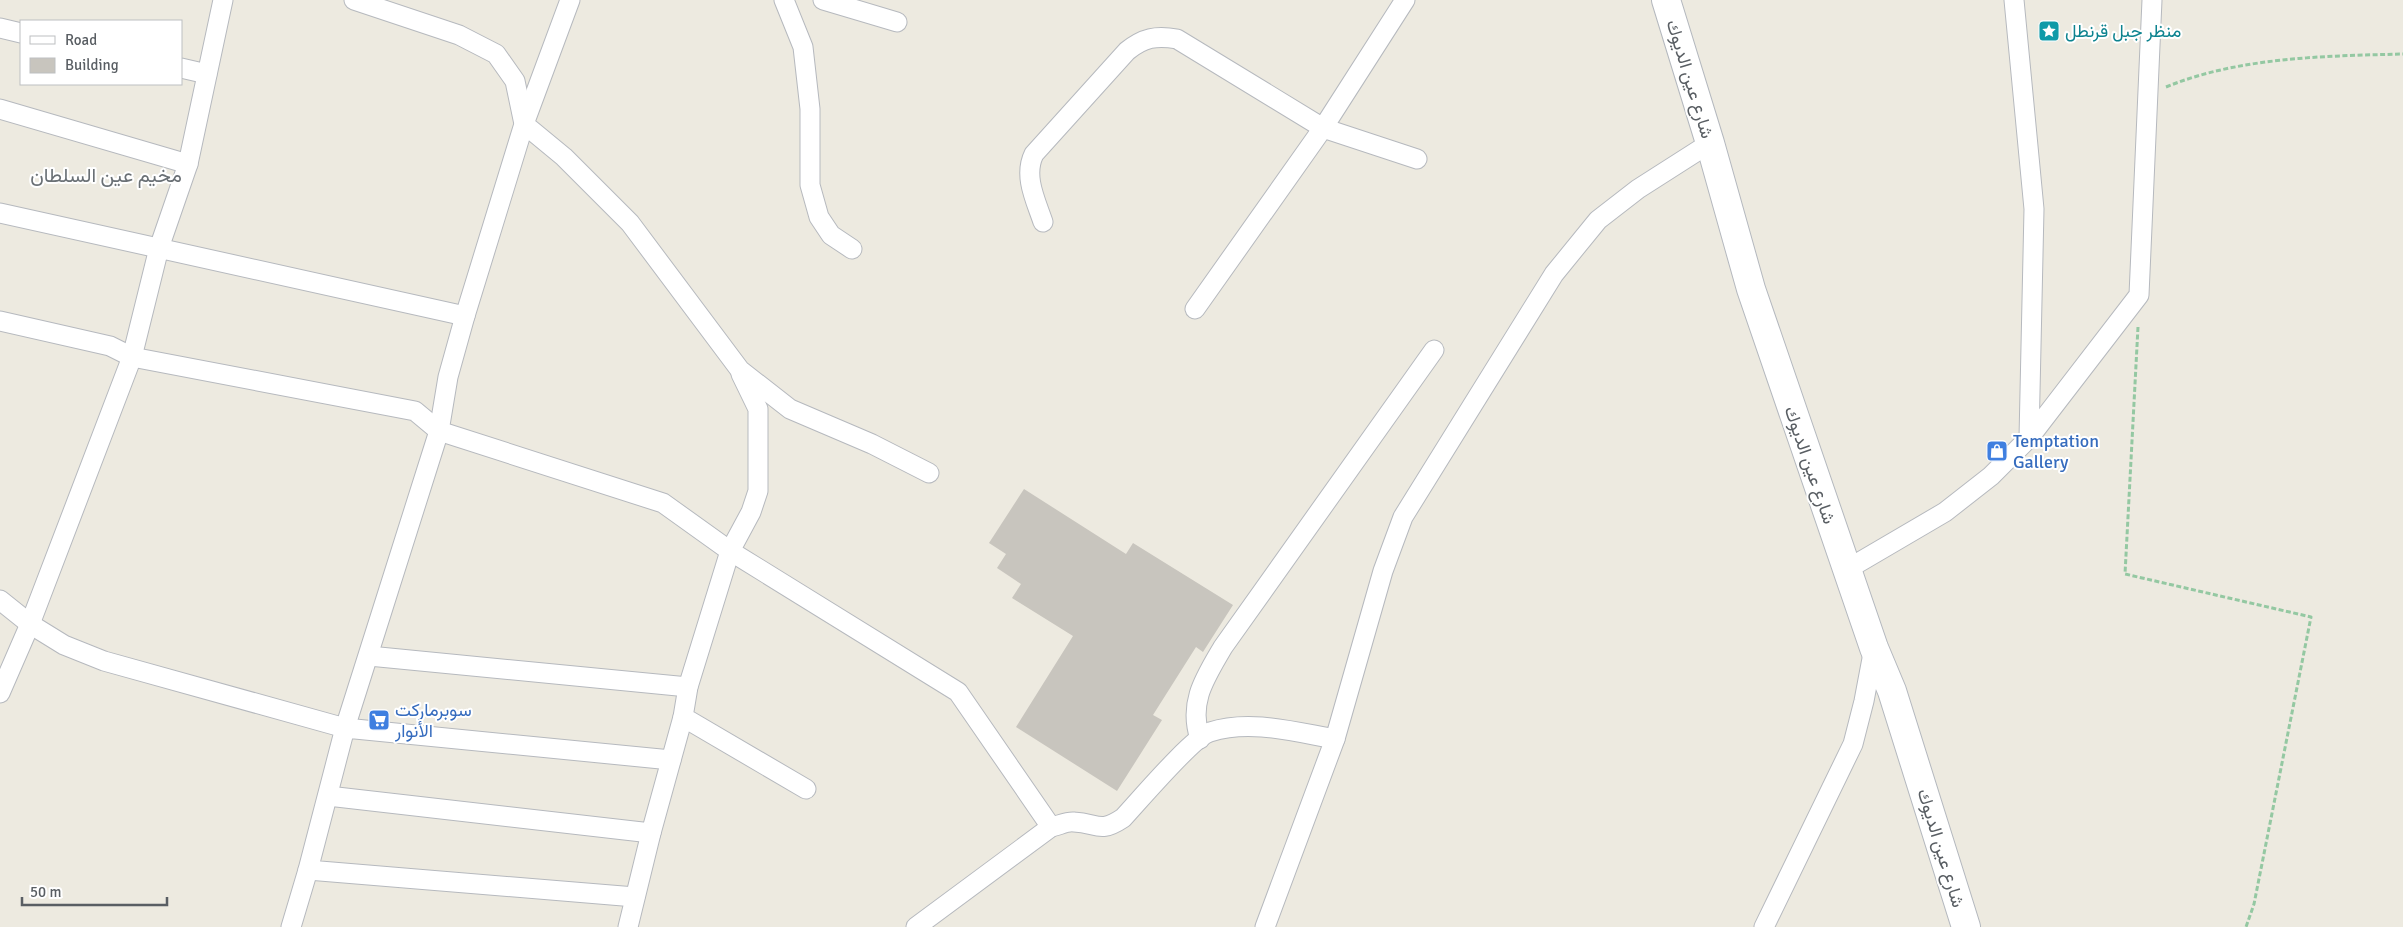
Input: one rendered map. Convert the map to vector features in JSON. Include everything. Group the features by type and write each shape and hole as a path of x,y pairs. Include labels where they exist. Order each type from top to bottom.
{"main road":[{"name":"شارع عين الديوك","path":"1666,0 1710,143 1750,289 1846,570 1874,648 1892,691 1966,927"}],"street":[{"path":"0,693 30,624 132,357 159,248 188,164 223,0"},
{"path":"354,0 459,35 496,54 515,81 524,124 564,157 630,224 740,370 758,409 758,490 751,512 730,551 688,687 683,717 650,833 628,927"},
{"path":"291,927 345,728 438,431 448,377 465,316 524,124 570,0"},
{"path":"784,0 803,47 810,109 810,185 819,217 832,235 852,250"},
{"path":"823,0 897,22"},
{"path":"1195,309 1323,128 1405,0"},
{"path":"2014,0 2034,208 2029,438"},
{"path":"1846,570 1945,512 1991,476 2029,438 2139,296 2152,0"},
{"path":"0,28 20,33"},
{"path":"1043,222 1029,176 1029,165 1034,154 1127,51 1137,42 1151,37 1177,39 1323,128 1417,159"},
{"path":"182,68 207,74"},
{"path":"0,109 188,164"},
{"path":"1265,927 1336,739 1383,571 1403,517 1554,274 1598,220 1638,189 1710,143"},
{"path":"0,213 465,316"},
{"path":"0,321 110,346 132,357 415,411 438,431 663,503 730,551 958,692 1051,827"},
{"path":"1200,739 1194,722 1196,700 1206,676 1229,639 1434,350"},
{"path":"740,370 790,409 872,444 930,473"},
{"path":"0,600 30,624 64,645 104,661 345,728 671,760"},
{"path":"1764,927 1853,744 1864,701 1874,648"},
{"path":"369,656 688,687"},
{"path":"683,717 806,789"},
{"path":"916,927 1051,827 1074,821 1092,826 1110,827 1123,818 1209,732 1251,726 1336,739"},
{"path":"328,796 650,833"},
{"path":"308,870 635,897"}],"path":[{"path":"2149,94 2185,80 2254,65 2341,56 2403,54"},
{"path":"2139,296 2125,574 2311,617 2254,904 2246,927"}],"building":[{"path":"1024,489 1126,554 1133,543 1233,605 1203,652 1196,647 1153,715 1162,720 1117,791 1016,727 1073,636 1012,598 1021,584 997,568 1006,554 989,543"}],"place":[{"name":"منظر جبل قرنطل","path":"2049,31"},
{"name":"Temptation Gallery","path":"1997,451"},
{"name":"سوبرماركت الأنوار","path":"379,720"}],"district":[{"name":"مخيم عين السلطان","path":"106,175"}]}
